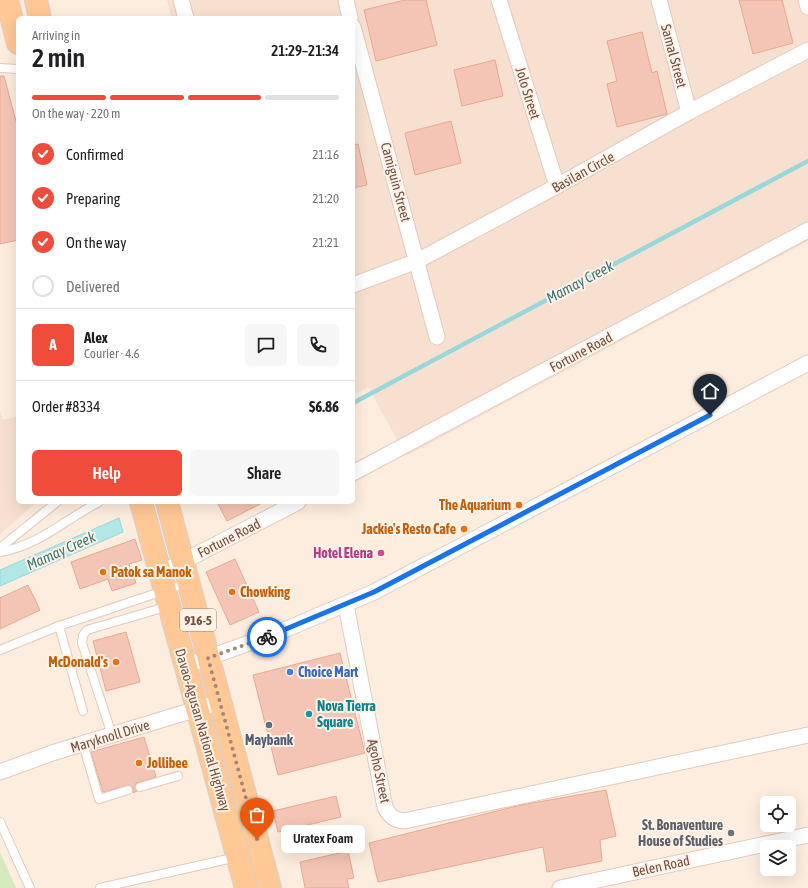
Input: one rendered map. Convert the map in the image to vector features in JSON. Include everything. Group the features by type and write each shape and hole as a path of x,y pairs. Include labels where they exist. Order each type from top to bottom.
{"main road":[{"path":"7,0 16,35"},
{"path":"36,0 40,16"},
{"name":"Davao-Agusan National Highway","path":"142,504 246,888"},
{"name":"Davao-Agusan National Highway","path":"168,504 270,888"},
{"path":"225,807 247,801"}],"street":[{"path":"181,0 185,16"},
{"path":"346,0 350,16"},
{"name":"Jolo Street","path":"499,0 557,186"},
{"name":"Samal Street","path":"658,0 689,112"},
{"path":"806,0 808,7"},
{"name":"Camiguin Street","path":"355,34 437,337"},
{"name":"Basilan Circle","path":"355,284 417,261 557,186 689,112 808,50"},
{"name":"Fortune Road","path":"355,472 808,230"},
{"path":"185,666 277,633 374,592 808,363"},
{"name":"Fortune Road","path":"165,589 185,572 295,504"},
{"name":"Agoho Street","path":"346,605 385,807 392,818 404,821 808,735"},
{"name":"Maryknoll Drive","path":"0,772 52,753 220,702"},
{"name":"Belen Road","path":"560,888 808,835"}],"lane":[{"path":"0,68 16,69"},
{"path":"0,548 55,504"},
{"path":"0,552 28,544 58,529 96,504"},
{"path":"112,735 82,643 83,635 87,630 165,589 185,572"},
{"path":"0,650 59,626 165,589"},
{"path":"59,626 83,711"},
{"path":"83,744 99,799 128,790"},
{"path":"140,787 178,776"},
{"path":"0,822 30,888"},
{"path":"100,888 238,857"}],"shaded area":[{"path":"167,0 808,0 808,241 406,456 368,387 355,394 355,16 171,16"},
{"path":"0,411 3,420 16,417 16,504 35,504 0,534"}],"green space":[{"path":"0,852 16,888 0,888"}],"water":[{"path":"119,518 123,532 0,586 0,570"}],"building":[{"path":"405,0 426,0 437,45 376,61 364,10"},
{"path":"739,0 782,0 793,43 753,54"},
{"path":"642,32 652,73 657,71 667,114 617,127 607,84 617,81 607,41"},
{"path":"495,60 503,96 462,106 454,70"},
{"path":"0,76 4,76 16,121 16,240 0,244"},
{"path":"451,121 461,163 415,175 405,133"},
{"path":"358,144 367,185 355,188 355,145"},
{"path":"218,504 260,504 227,521"},
{"name":"Patok sa Manok","path":"135,539 142,560 129,564 136,583 112,591 108,579 80,589 71,562"},
{"name":"Chowking","path":"235,559 259,612 230,625 206,572"},
{"path":"28,585 40,610 0,629 0,598"},
{"name":"McDonald's","path":"126,632 140,682 106,691 93,641"},
{"name":"Nova Tierra Square","path":"340,653 365,753 278,775 253,675"},
{"path":"144,737 156,777 136,783 135,788 137,791 133,793 133,788 129,785 103,792 91,752"},
{"path":"606,790 616,836 600,840 602,861 547,872 543,847 378,882 369,843 521,805"},
{"path":"336,796 341,817 278,832 273,811"},
{"path":"348,851 354,878 347,879 349,888 305,888 300,862"}],"waterway":[{"name":"Mamay Creek","path":"355,402 808,161"}],"way so far":[{"path":"257,839 208,658 267,637"}],"place":[{"name":"The Aquarium","path":"519,505"},
{"name":"Jackie's Resto Cafe","path":"464,529"},
{"name":"Hotel Elena","path":"381,553"},
{"name":"Patok sa Manok","path":"103,572"},
{"name":"Chowking","path":"232,592"},
{"name":"McDonald's","path":"116,662"},
{"name":"Choice Mart","path":"290,672"},
{"name":"Nova Tierra Square","path":"309,714"},
{"name":"Maybank","path":"269,725"},
{"name":"Jollibee","path":"139,763"},
{"name":"St. Bonaventure House of Studies","path":"731,833"},
{"name":"Uratex Foam","path":"257,839"}],"route":[{"path":"267,637 374,592 710,415"}]}
